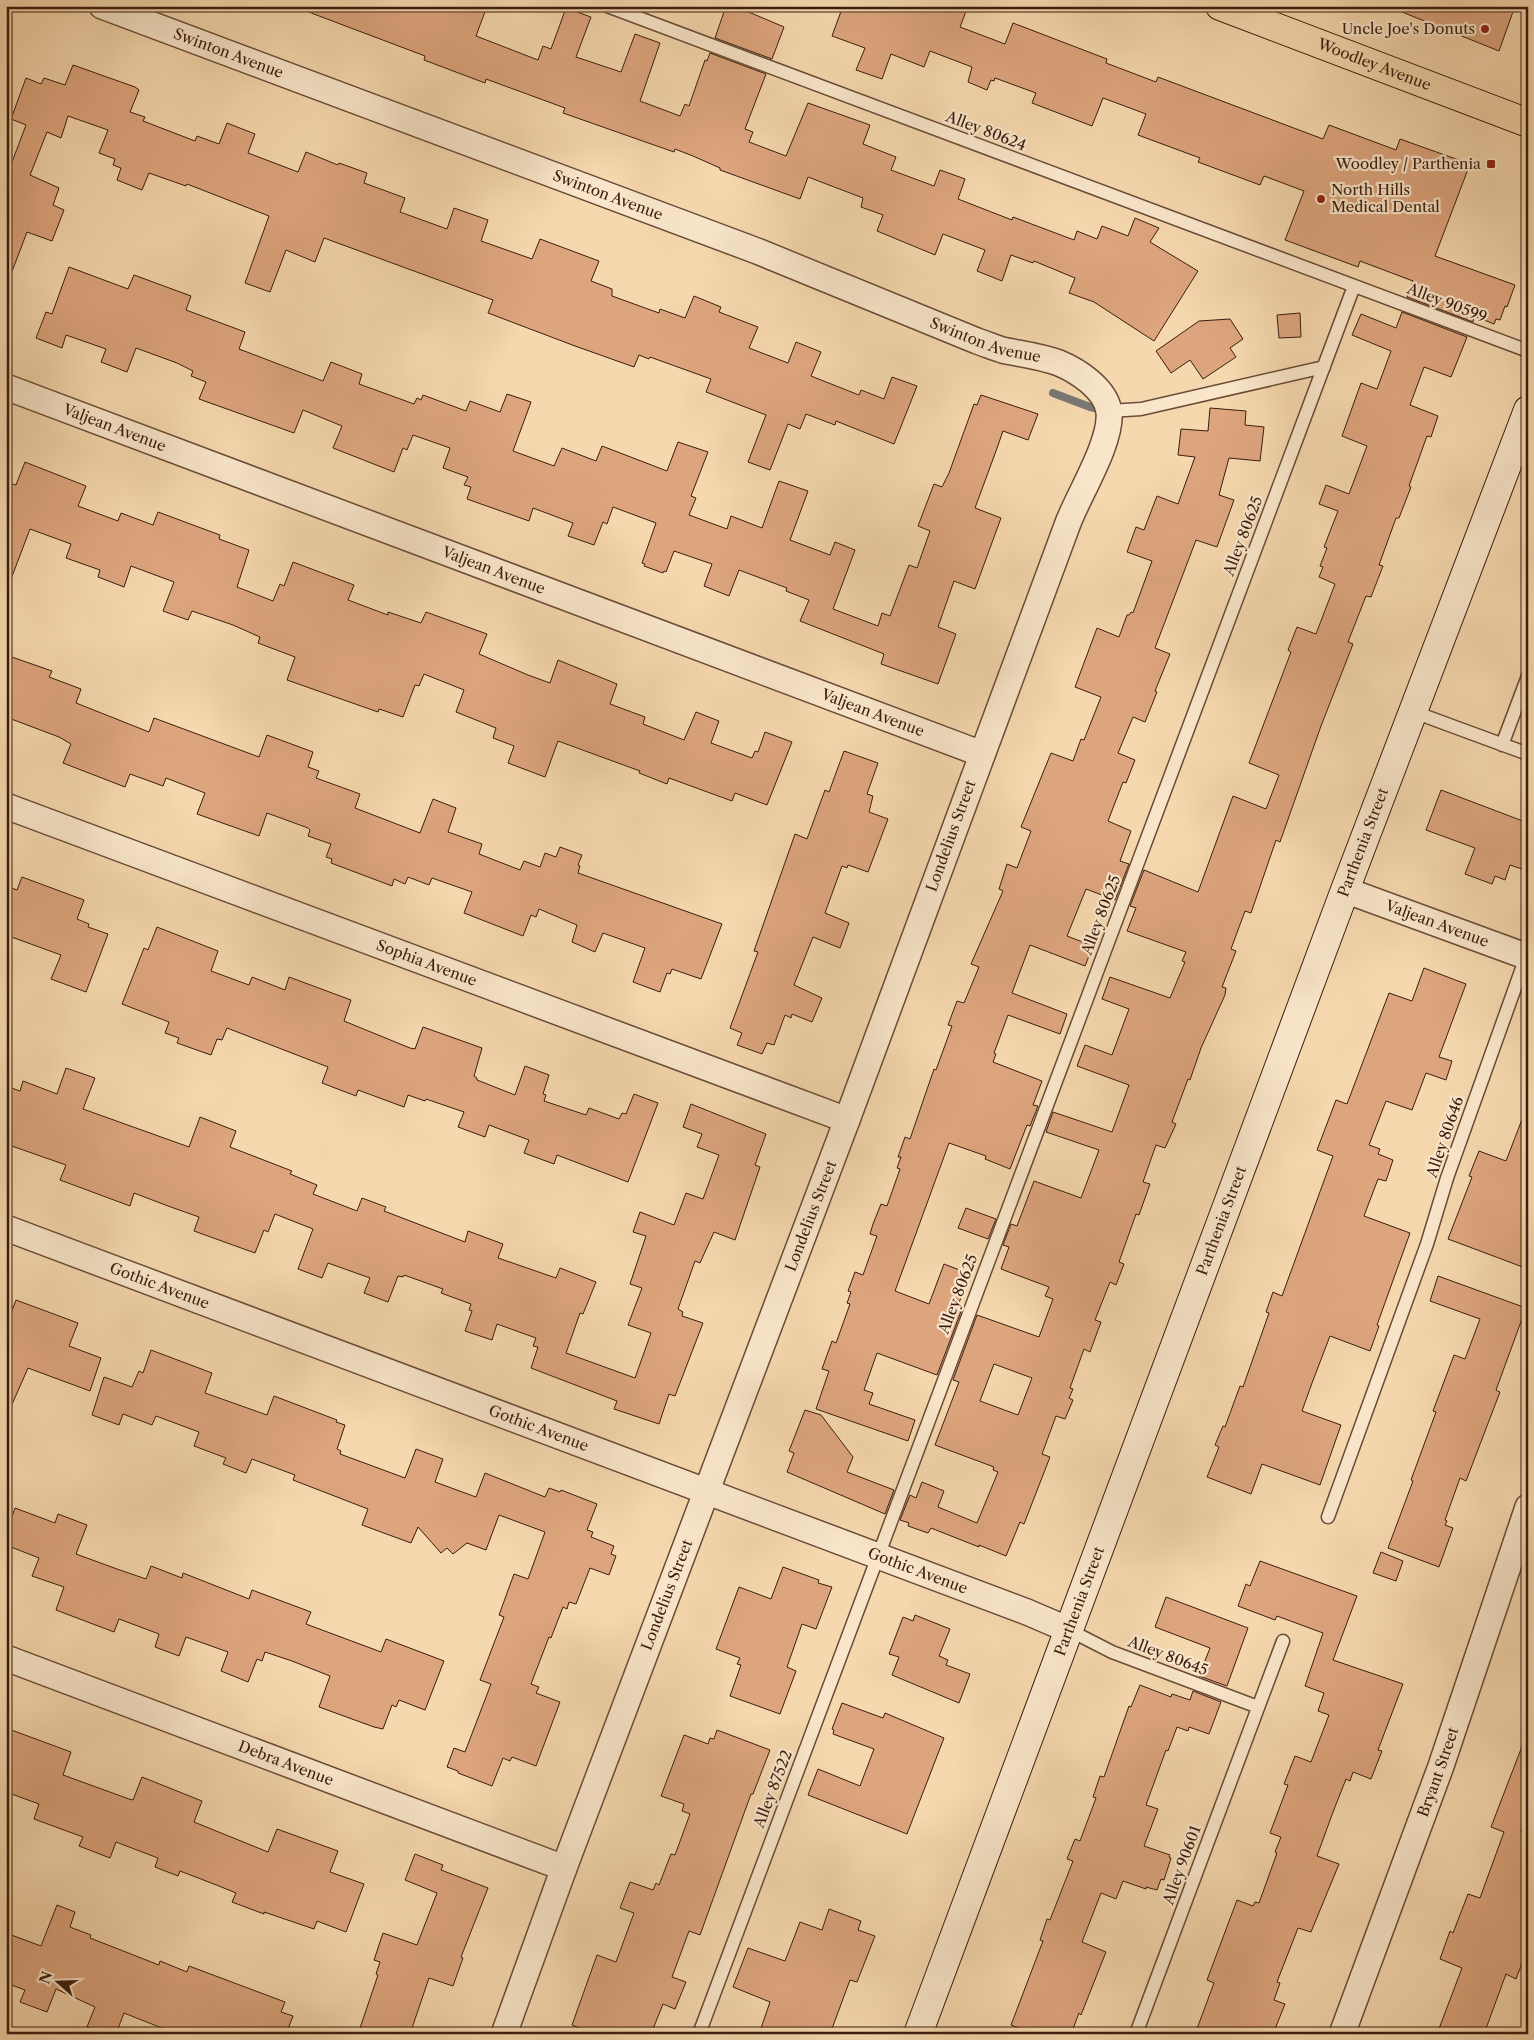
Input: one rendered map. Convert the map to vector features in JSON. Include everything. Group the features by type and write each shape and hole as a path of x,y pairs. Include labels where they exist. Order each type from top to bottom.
{"main road":[{"name":"Woodley Avenue","path":"1220,6 1528,122"},
{"name":"Parthenia Street","path":"918,2034 1345,890 1528,410"}],"street":[{"name":"Swinton Avenue","path":"102,6 757,251 977,341 1058,363 1076,371 1092,385 1106,405"},
{"name":"Valjean Avenue","path":"6,387 982,754"},
{"name":"Londelius Street","path":"504,2034 564,1868 847,1120 1068,523 1103,444 1109,426 1106,405"},
{"name":"Sophia Avenue","path":"6,806 847,1120"},
{"name":"Valjean Avenue","path":"1345,890 1527,957"},
{"name":"Gothic Avenue","path":"6,1228 1027,1612 1069,1630"},
{"name":"Bryant Street","path":"1342,2034 1441,1766 1528,1508"},
{"name":"Debra Avenue","path":"6,1658 564,1868"}],"lane":[{"name":"Alley 80624","path":"607,6 1354,286"},
{"name":"Alley 90599","path":"1354,286 1528,351"},
{"name":"Alley 80625","path":"878,1556 1354,286"},
{"path":"1106,405 1141,409 1324,368"},
{"path":"1502,745 1528,676"},
{"path":"1414,712 1528,754"},
{"name":"Alley 80646","path":"1328,1517 1427,1244 1447,1178 1527,957"},
{"name":"Alley 87522","path":"699,2034 878,1556"},
{"name":"Alley 80645","path":"1069,1630 1112,1652 1258,1707"},
{"name":"Alley 90601","path":"1136,2034 1283,1641"}],"building":[{"path":"299,6 487,6 476,36 538,60 543,46 551,49 566,8 591,17 576,57 621,72 635,34 660,43 640,101 680,116 685,104 689,106 705,60 707,61 710,53 766,74 745,129 753,132 749,142 786,156 808,103 870,125 863,144 896,157 891,170 934,186 940,170 965,179 958,199 1012,220 1013,217 1074,240 1077,231 1097,239 1102,226 1128,236 1135,218 1159,228 1150,242 1198,271 1154,341 1094,302 1069,293 1075,278 1034,261 1033,263 1011,255 1002,281 977,271 985,250 943,234 935,255 877,231 883,215 861,207 863,198 808,177 800,199 720,170 720,168 675,149 674,152 563,113 565,108 486,79 485,83 424,60 425,56 298,8"},
{"path":"726,6 751,13 784,27 772,59 715,38"},
{"path":"843,6 968,6 960,27 1005,44 1013,23 1107,59 1106,63 1156,82 1158,77 1323,139 1329,125 1396,150 1400,139 1470,164 1435,256 1515,285 1507,307 1505,306 1500,320 1496,319 1494,324 1474,316 1473,322 1407,297 1413,281 1360,261 1358,267 1285,240 1304,191 1264,176 1260,185 1198,162 1200,158 1138,135 1146,114 1103,98 1092,126 1032,103 1036,93 995,78 994,81 991,80 987,90 968,82 972,67 930,51 924,67 891,54 882,79 856,70 865,48 832,36"},
{"path":"1393,6 1515,6 1499,51 1392,8"},
{"path":"73,65 135,87 139,90 130,112 145,117 143,121 195,141 197,136 219,144 227,123 255,134 248,153 298,172 306,152 338,165 339,163 367,173 364,183 405,198 400,212 447,229 454,208 488,220 481,241 532,259 540,239 599,261 591,281 612,289 612,296 659,313 660,309 685,318 694,296 721,307 719,312 758,327 749,348 788,363 796,342 821,352 811,376 859,395 861,390 884,399 892,377 917,386 894,444 836,421 835,425 806,414 800,429 788,424 770,470 748,462 766,415 706,392 711,379 650,357 649,359 639,355 634,367 575,346 488,313 493,300 324,238 315,262 286,250 270,292 245,283 269,216 187,184 186,186 149,173 142,190 117,180 121,168 113,165 115,159 99,153 108,130 68,116 61,138 47,132 30,175 59,188 53,205 64,210 52,241 27,232 8,282 6,282 6,160 12,162 26,125 11,119 26,78 41,84 44,78 65,85"},
{"path":"69,267 128,289 134,275 191,296 186,310 245,332 239,349 323,381 331,362 362,374 359,384 414,404 417,398 421,400 423,395 466,411 470,401 500,412 507,394 531,402 513,451 554,466 562,448 596,461 602,446 667,471 678,442 708,452 691,496 696,498 689,515 727,529 731,516 762,528 779,481 808,491 790,540 830,555 835,542 855,550 833,609 878,626 882,613 890,616 909,565 917,568 930,531 918,526 934,484 942,487 949,473 974,404 977,405 981,395 1038,414 1028,440 1003,431 975,508 1001,518 975,589 954,581 938,627 956,634 938,684 881,664 884,654 800,621 809,600 786,591 787,588 739,570 729,596 704,586 712,564 674,551 666,572 664,571 663,573 644,566 645,564 642,563 656,523 613,507 607,524 603,522 594,545 568,536 573,523 533,508 529,521 467,499 471,487 464,485 468,477 443,468 450,448 413,435 407,450 403,448 394,472 333,448 342,426 303,410 294,433 199,399 206,382 191,376 193,371 177,363 136,348 127,372 101,362 106,349 66,335 62,348 36,338 46,312 52,314"},
{"path":"1402,312 1467,337 1451,377 1424,367 1410,405 1438,416 1431,437 1427,436 1409,486 1411,487 1399,518 1396,518 1379,565 1383,566 1371,597 1366,596 1348,642 1353,644 1321,726 1280,842 1276,840 1251,913 1245,911 1231,949 1236,951 1222,987 1226,988 1225,995 1201,1048 1190,1080 1188,1079 1172,1122 1176,1124 1165,1148 1156,1145 1143,1182 1150,1184 1139,1215 1136,1214 1119,1262 1124,1264 1116,1285 1110,1282 1095,1320 1101,1322 1090,1352 1084,1349 1070,1388 1073,1389 1069,1398 1073,1400 1065,1419 1056,1416 1042,1454 1050,1457 1024,1524 1020,1522 1006,1556 931,1528 928,1533 908,1526 909,1523 900,1520 910,1495 916,1498 922,1482 944,1491 938,1507 977,1523 998,1472 993,1470 994,1467 935,1445 959,1382 953,1380 977,1315 1039,1337 1053,1299 1045,1296 1049,1287 1001,1269 1009,1247 1003,1245 1011,1224 1017,1226 1034,1181 1081,1198 1099,1150 1046,1132 1053,1112 1112,1132 1129,1085 1077,1066 1085,1045 1112,1055 1129,1009 1102,999 1110,977 1170,998 1185,962 1182,961 1186,952 1127,931 1136,908 1130,906 1144,870 1198,892 1233,796 1266,809 1279,775 1249,763 1291,652 1288,650 1297,627 1316,634 1335,584 1319,577 1323,567 1320,566 1327,548 1324,547 1338,511 1319,504 1326,485 1349,494 1367,446 1342,436 1361,383 1377,389 1391,351 1352,335 1361,314 1396,328","holes":["994,1364 1032,1378 1018,1415 980,1401"]},
{"path":"1300,313 1301,337 1279,338 1277,315"},
{"path":"1230,319 1243,339 1230,348 1236,357 1203,379 1190,360 1171,373 1156,351 1199,321"},
{"path":"1210,408 1246,411 1245,425 1264,427 1260,461 1229,458 1219,495 1234,500 1217,547 1196,540 1155,648 1170,654 1155,691 1157,692 1145,722 1133,717 1118,753 1135,760 1126,783 1123,782 1108,821 1131,831 1120,861 1129,864 1115,900 1086,889 1067,936 1093,946 1085,966 1030,945 1012,993 1067,1014 1060,1034 1008,1015 994,1053 996,1054 993,1062 1042,1081 1033,1105 1038,1106 1030,1126 1027,1125 1010,1169 985,1159 986,1156 949,1143 895,1291 929,1304 944,1264 970,1274 957,1308 962,1309 937,1375 877,1353 864,1390 873,1393 869,1404 915,1420 908,1441 816,1409 829,1371 822,1369 832,1341 836,1343 850,1304 847,1303 851,1292 848,1291 855,1272 863,1275 877,1236 870,1234 873,1224 881,1204 887,1206 900,1169 897,1168 901,1157 898,1157 905,1137 910,1139 934,1069 936,1070 952,1026 948,1025 957,1001 964,1003 979,967 971,964 1003,891 999,889 1007,864 1017,868 1031,831 1021,827 1051,753 1073,761 1081,739 1084,740 1101,697 1075,687 1097,628 1119,637 1127,615 1131,612 1133,613 1152,561 1127,552 1136,527 1144,530 1157,496 1178,504 1195,457 1178,455 1181,429 1208,431"},
{"path":"25,462 86,486 78,506 118,521 121,513 153,525 158,512 220,535 219,539 249,550 237,587 273,601 280,584 284,586 293,562 354,585 348,600 388,615 388,612 421,623 426,612 487,634 479,654 528,675 550,683 558,660 617,684 610,704 645,717 643,724 684,740 696,712 719,721 711,743 752,758 755,751 758,752 765,732 792,742 767,805 735,793 732,801 669,778 667,784 639,773 640,771 558,741 545,777 508,763 514,746 493,738 496,728 456,712 464,690 424,674 419,686 415,685 403,717 379,709 378,712 287,680 295,657 258,643 260,637 233,625 192,611 188,620 163,611 174,582 131,566 124,587 98,577 100,570 66,558 71,544 30,529 8,587 6,586 6,498 12,484 16,485"},
{"path":"6,655 52,671 49,677 81,689 76,703 149,732 154,718 259,757 267,735 313,752 308,767 319,771 316,778 360,794 355,808 420,833 433,799 456,808 448,832 482,844 479,854 520,870 524,861 540,867 545,853 556,857 560,847 582,855 578,865 580,866 578,873 722,924 701,979 672,969 670,974 667,973 660,992 633,982 645,948 603,933 595,952 572,942 577,925 539,909 536,917 531,915 523,936 464,913 472,892 432,878 429,885 408,877 405,884 394,879 392,886 331,863 332,859 326,857 331,844 308,836 310,830 308,828 267,813 259,836 197,814 205,793 166,778 163,786 130,774 125,787 63,763 71,744 59,737 6,717"},
{"path":"844,751 878,763 867,794 873,796 869,812 888,819 868,872 848,865 847,868 842,866 825,913 849,923 840,948 813,937 794,985 822,998 812,1022 792,1014 791,1018 785,1015 774,1045 767,1043 762,1054 737,1045 742,1033 730,1028 758,952 754,951 795,834 807,839 825,790 829,792"},
{"path":"1441,790 1528,823 1528,871 1510,865 1505,880 1495,876 1492,884 1465,874 1475,848 1426,830"},
{"path":"22,877 84,900 77,919 89,924 88,927 108,934 86,992 51,979 61,955 6,935 6,886 17,890"},
{"path":"157,927 218,951 211,971 249,985 252,977 285,990 289,977 351,1000 344,1021 410,1048 415,1049 423,1027 482,1048 474,1076 477,1080 515,1095 525,1066 549,1075 543,1094 546,1095 544,1101 586,1115 589,1108 619,1119 622,1113 626,1114 634,1094 658,1103 628,1182 557,1155 554,1164 524,1153 529,1140 489,1125 485,1137 458,1127 464,1112 426,1099 425,1101 408,1095 404,1107 358,1090 356,1096 322,1083 328,1067 227,1028 222,1040 217,1039 211,1055 177,1043 179,1038 165,1033 169,1022 122,1004 144,948 148,950"},
{"path":"1424,968 1466,984 1439,1057 1452,1061 1446,1080 1426,1073 1412,1110 1386,1101 1369,1145 1380,1149 1378,1154 1393,1160 1386,1181 1378,1179 1364,1216 1410,1233 1377,1325 1379,1326 1370,1351 1330,1336 1302,1411 1341,1425 1320,1485 1262,1464 1251,1494 1207,1477 1219,1447 1215,1445 1223,1426 1225,1427 1240,1386 1243,1387 1269,1313 1266,1312 1273,1292 1282,1296 1333,1156 1317,1150 1336,1100 1347,1104 1389,993 1412,1001"},
{"path":"66,1068 95,1078 83,1109 189,1147 200,1117 236,1131 230,1147 292,1171 290,1174 317,1185 313,1194 357,1211 362,1198 386,1207 384,1211 465,1242 468,1231 503,1244 498,1258 556,1278 560,1268 596,1282 583,1314 580,1313 566,1353 635,1378 651,1333 628,1325 642,1288 630,1284 646,1236 633,1232 640,1212 674,1225 686,1193 703,1199 719,1155 697,1147 702,1134 683,1127 691,1104 766,1134 755,1165 760,1167 735,1240 714,1232 700,1263 695,1261 678,1309 683,1312 682,1316 703,1323 675,1396 669,1394 659,1424 614,1409 617,1401 531,1368 538,1347 533,1346 536,1338 497,1324 492,1340 465,1331 472,1311 469,1310 471,1304 441,1293 443,1289 404,1275 403,1277 398,1276 388,1302 364,1293 370,1278 328,1263 322,1278 298,1269 313,1229 275,1214 268,1232 264,1230 255,1253 194,1231 199,1217 134,1193 130,1206 60,1180 66,1165 6,1144 6,1086 20,1091 23,1081 57,1094"},
{"path":"1526,1109 1528,1109 1528,1269 1448,1239 1472,1177 1469,1176 1479,1151 1506,1161"},
{"path":"966,1208 996,1219 988,1239 958,1228"},
{"path":"1438,1276 1526,1308 1496,1390 1500,1392 1466,1481 1460,1478 1445,1520 1447,1521 1445,1525 1453,1528 1439,1567 1388,1548 1413,1481 1411,1480 1436,1412 1433,1411 1454,1355 1465,1359 1480,1319 1430,1301"},
{"path":"16,1300 78,1323 69,1346 101,1358 90,1391 28,1368 6,1418 6,1311 11,1313"},
{"path":"151,1350 212,1373 205,1393 267,1415 274,1396 337,1420 336,1422 345,1425 337,1449 341,1451 340,1454 405,1478 416,1449 443,1459 435,1482 476,1497 485,1473 545,1497 549,1488 560,1492 561,1490 597,1504 587,1530 593,1532 591,1537 614,1546 611,1554 616,1556 609,1575 590,1568 576,1604 569,1602 567,1609 563,1607 531,1684 539,1687 536,1693 560,1702 536,1766 512,1757 510,1761 503,1758 492,1786 447,1767 454,1748 465,1752 491,1684 480,1680 504,1617 499,1615 514,1574 528,1579 545,1532 499,1515 486,1550 467,1543 453,1554 447,1548 441,1553 418,1527 411,1543 362,1525 368,1509 293,1480 295,1475 252,1459 246,1473 223,1464 226,1458 194,1446 199,1432 156,1416 152,1425 123,1414 119,1425 92,1415 104,1377 132,1387 139,1371 143,1373"},
{"path":"805,1410 821,1415 853,1457 847,1472 894,1490 885,1514 787,1472 794,1453 789,1451"},
{"path":"15,1508 55,1523 58,1514 87,1525 76,1554 117,1569 146,1579 151,1566 182,1578 183,1573 249,1599 252,1590 311,1612 306,1624 381,1652 386,1639 444,1661 425,1710 399,1700 396,1707 392,1705 383,1729 374,1727 319,1707 330,1676 292,1661 265,1652 262,1661 257,1659 248,1682 221,1671 228,1652 186,1637 179,1656 155,1647 159,1634 119,1619 114,1632 56,1610 64,1587 32,1576 39,1558 6,1545 6,1517 11,1519"},
{"path":"1381,1552 1403,1561 1396,1581 1373,1573"},
{"path":"1260,1561 1357,1596 1333,1660 1403,1684 1378,1750 1382,1751 1371,1779 1353,1772 1350,1781 1346,1779 1333,1812 1317,1856 1339,1864 1311,1932 1298,1928 1282,1969 1277,1982 1280,1983 1274,2000 1285,2004 1273,2034 1195,2034 1214,1983 1207,1980 1237,1900 1253,1906 1255,1902 1259,1903 1277,1853 1275,1852 1281,1837 1270,1833 1288,1785 1284,1784 1295,1756 1311,1762 1329,1715 1318,1711 1324,1693 1305,1686 1323,1633 1277,1616 1275,1620 1238,1606 1246,1584 1250,1586"},
{"path":"783,1567 819,1580 818,1583 832,1587 816,1629 802,1624 787,1667 796,1671 780,1714 730,1696 741,1665 737,1664 740,1658 716,1649 739,1587 771,1599"},
{"path":"1166,1597 1248,1628 1227,1686 1199,1676 1210,1648 1155,1627"},
{"path":"915,1615 950,1629 939,1656 948,1660 946,1665 970,1674 959,1703 892,1675 899,1657 889,1654 903,1617 913,1621"},
{"path":"1140,1685 1171,1697 1172,1694 1190,1700 1193,1691 1221,1702 1209,1734 1189,1727 1188,1731 1177,1727 1168,1751 1166,1750 1146,1805 1158,1809 1144,1846 1170,1855 1169,1857 1171,1858 1164,1880 1161,1879 1157,1890 1146,1887 1146,1889 1123,1881 1116,1899 1101,1893 1082,1942 1106,1952 1081,2015 1079,2013 1071,2034 1033,2034 1011,2025 1043,1941 1040,1940 1047,1919 1050,1920 1073,1861 1067,1859 1075,1839 1080,1841 1096,1798 1093,1797 1100,1776 1104,1777 1129,1706 1131,1707"},
{"path":"842,1703 883,1718 885,1713 944,1738 907,1834 808,1795 818,1769 860,1786 874,1749 833,1734 834,1730 832,1729"},
{"path":"6,1728 71,1752 63,1775 133,1800 142,1777 202,1801 194,1822 268,1852 277,1829 338,1851 330,1872 364,1884 346,1932 317,1921 314,1929 264,1912 264,1914 232,1902 236,1893 180,1871 178,1876 155,1867 158,1858 116,1842 110,1858 79,1846 83,1837 34,1819 39,1804 6,1792"},
{"path":"717,1730 770,1750 753,1794 751,1794 700,1935 689,1931 672,1977 686,1982 675,2009 663,2004 651,2034 594,2034 572,2025 597,1955 616,1962 634,1913 620,1908 630,1882 653,1890 656,1883 659,1885 671,1854 675,1855 690,1814 682,1811 684,1804 661,1796 684,1735 708,1744 710,1738 714,1739"},
{"path":"1526,1736 1528,1736 1528,1816 1521,1832 1528,1834 1528,1948 1516,1979 1506,1974 1484,2034 1437,2034 1462,1968 1440,1959 1450,1931 1453,1933 1468,1894 1480,1898 1504,1832 1491,1827"},
{"path":"415,1854 443,1865 441,1870 488,1888 461,1957 463,1958 453,1986 429,1978 410,2034 358,2034 378,1975 376,1974 380,1962 374,1960 383,1933 417,1945 437,1893 405,1880"},
{"path":"57,1905 75,1912 70,1927 91,1935 90,1938 159,1965 160,1961 187,1972 189,1966 285,2002 281,2012 293,2016 286,2034 177,2034 124,2013 116,2034 105,2034 87,2027 95,2007 56,1989 47,2012 20,2002 25,1990 6,1983 6,1933 41,1946"},
{"path":"829,1909 861,1921 858,1930 875,1936 857,1982 850,1980 830,2034 759,2034 770,2002 733,1987 748,1948 785,1961 800,1922 822,1930"}],"waterway":[{"path":"1053,393 1090,407 1105,410"}],"place":[{"name":"Uncle Joe's Donuts","path":"1485,29"},
{"name":"Woodley / Parthenia","path":"1491,164"},
{"name":"North Hills Medical Dental","path":"1321,199"}]}
